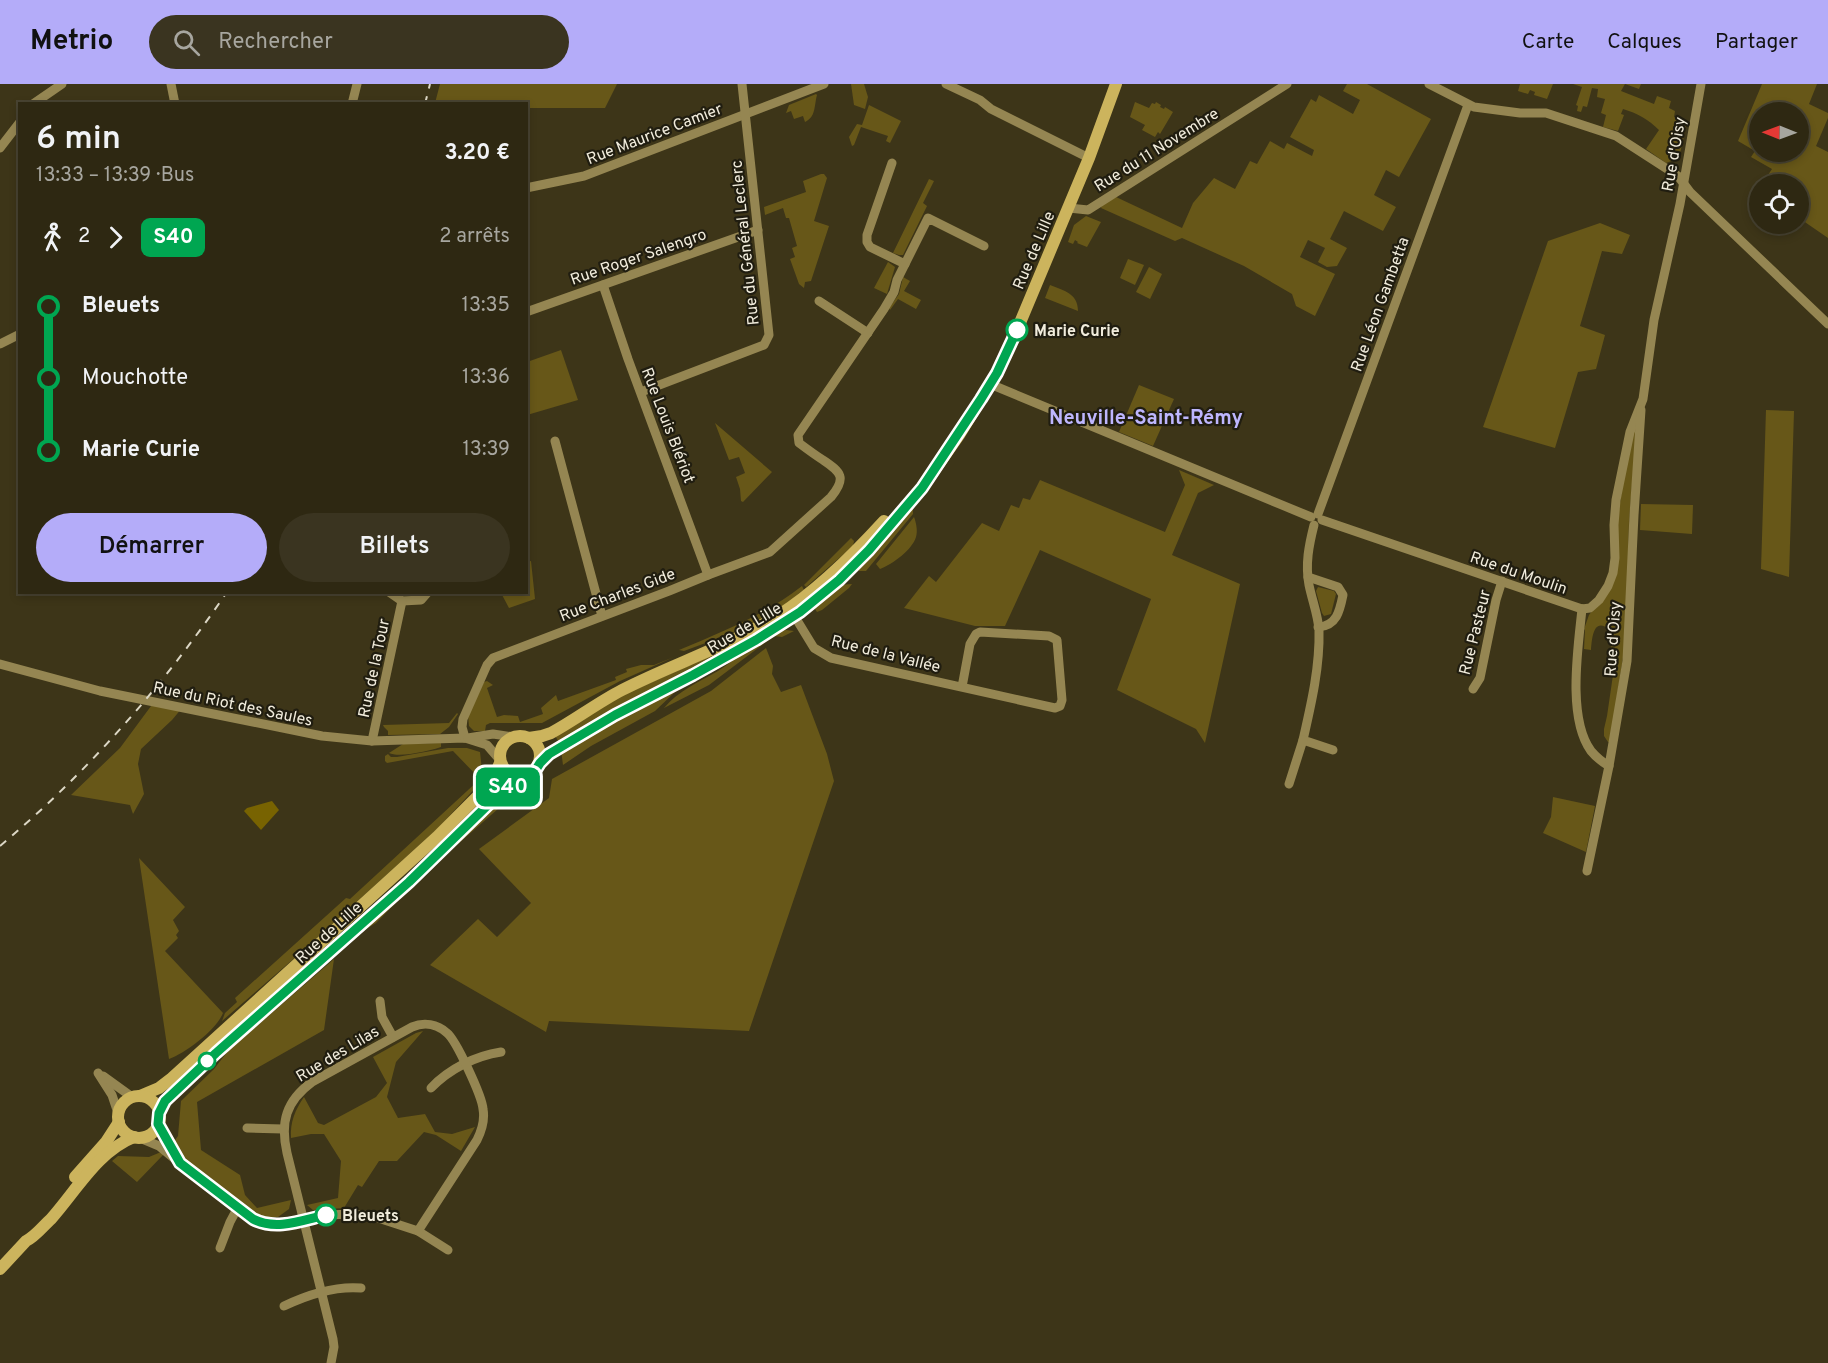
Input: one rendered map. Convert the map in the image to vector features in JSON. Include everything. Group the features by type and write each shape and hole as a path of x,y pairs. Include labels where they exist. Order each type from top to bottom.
{"main road":[{"name":"Rue de Lille","path":"540,763 549,754 615,715 693,675 792,612 856,551 929,475 959,435 990,384 1020,324 1089,158 1116,84"},
{"name":"Rue de Lille","path":"1089,158 1098,144 1124,84"},
{"name":"Rue de Lille","path":"529,738 551,733 621,690 792,612"},
{"path":"514,737 529,738 538,747 540,763 531,774 521,777 508,773 500,761 503,745 514,737"},
{"name":"Rue de Lille","path":"136,1097 159,1088 193,1060 416,858 491,783 500,761"},
{"name":"Rue de Lille","path":"159,1119 165,1101 188,1078 371,917 479,813 521,777"},
{"path":"0,1269 26,1241 54,1203 109,1138 123,1104 136,1097 152,1101 159,1119 153,1132 122,1142 75,1189 46,1224 26,1241"},
{"path":"118,1118 123,1130 137,1138"}],"street":[{"path":"36,102 62,84"},
{"path":"171,84 175,102"},
{"path":"352,102 357,84"},
{"name":"Rue du Général Leclerc","path":"641,392 764,345 769,335 742,84"},
{"name":"Rue Maurice Camier","path":"528,188 584,176 824,84"},
{"path":"946,84 1089,158"},
{"name":"Rue du 11 Novembre","path":"1069,208 1088,210 1287,84"},
{"path":"1429,84 1468,105 1479,108 1546,113 1625,140 1678,176 1690,192 1828,324"},
{"name":"Rue d'Oisy","path":"1587,872 1622,698 1629,645 1633,525 1642,405 1654,320 1701,84"},
{"name":"Rue Léon Gambetta","path":"1289,784 1303,740 1318,646 1318,627 1308,577 1308,552 1316,519 1468,105"},
{"path":"0,148 18,125"},
{"path":"892,163 867,235 867,242 870,247 905,264"},
{"path":"819,301 868,333 894,292 897,280 928,218 984,246"},
{"name":"Rue Roger Salengro","path":"529,311 758,230"},
{"name":"Rue Louis Blériot","path":"603,285 708,575"},
{"name":"Rue Charles Gide","path":"465,738 462,727 464,719 493,658 770,552 837,490 841,481 836,468 799,443 798,435 868,333"},
{"path":"0,344 18,335"},
{"name":"Rue du Moulin","path":"990,384 1316,519 1582,609 1576,687 1578,711 1590,750 1609,766"},
{"name":"Rue d'Oisy","path":"1582,609 1590,608 1596,603 1613,573 1616,500 1628,439 1633,421 1642,405"},
{"path":"555,441 603,616"},
{"path":"1308,577 1338,587 1343,595 1333,622 1327,627 1318,627"},
{"name":"Rue Pasteur","path":"1473,689 1480,678 1502,581"},
{"name":"Rue de la Tour","path":"392,594 402,601 421,600 427,594"},
{"name":"Rue de la Tour","path":"372,741 402,601"},
{"name":"Rue de la Vallée","path":"792,612 814,648 831,658 962,687 1058,707 1062,700 1056,640 1049,636 980,632 976,634 970,644 962,687"},
{"name":"Rue du Riot des Saules","path":"0,664 100,691 309,734 344,739 372,741 465,738 486,734 514,737"},
{"path":"465,738 487,745 500,761"},
{"path":"1303,740 1333,750"},
{"name":"Rue des Lilas","path":"380,1001 382,1017 393,1037"},
{"name":"Rue des Lilas","path":"283,1128 288,1109 304,1088 393,1037 418,1024 440,1028 450,1035 482,1100 483,1124 477,1140 418,1231"},
{"path":"431,1088 447,1074 464,1064 487,1054 501,1052"},
{"path":"118,1118 112,1095 98,1073 136,1097"},
{"path":"159,1119 180,1163"},
{"path":"247,1128 283,1128 334,1347 331,1363"},
{"path":"137,1138 159,1146 253,1219 265,1224 278,1224 326,1215 354,1214 381,1218 418,1231 448,1250"},
{"path":"220,1248 238,1207"},
{"path":"284,1306 322,1293 351,1287 362,1288"}],"shaded area":[{"path":"440,84 617,84 605,108 528,108 528,102 435,102"},
{"path":"851,84 864,84 868,97 865,109 854,105"},
{"path":"1347,84 1367,84 1431,119 1399,177 1386,170 1374,195 1396,207 1383,231 1344,211 1330,239 1347,248 1337,266 1327,267 1318,262 1325,248 1308,240 1300,257 1335,274 1315,316 1296,306 1292,294 1244,266 1182,238 1175,241 1101,208 1102,205 1116,197 1182,228 1193,203 1214,178 1235,189 1250,161 1257,164 1270,141 1284,149 1287,143 1312,156 1314,150 1290,137 1311,99 1316,102 1319,95 1353,114 1360,100 1343,91"},
{"path":"1520,84 1553,84 1547,99 1534,95 1535,92 1530,90 1528,94 1518,91"},
{"path":"1573,84 1625,84 1621,91 1654,104 1657,96 1671,101 1669,108 1675,111 1674,117 1687,122 1679,158 1666,163 1646,149 1659,130 1647,120 1633,113 1623,109 1621,114 1624,115 1618,131 1603,127 1606,115 1601,113 1605,99 1597,97 1598,89 1592,88 1587,107 1583,106 1581,112 1577,111 1578,106 1576,105 1582,87"},
{"path":"1625,84 1641,84 1639,89"},
{"path":"1762,84 1817,84 1809,104 1809,102 1754,102"},
{"path":"816,94 814,111 809,120 805,122 803,116 794,119 791,111 786,113 789,105"},
{"path":"1135,102 1149,108 1152,103 1156,102 1161,105 1160,107 1173,112 1160,134 1158,132 1155,137 1142,130 1145,125 1130,117"},
{"path":"1809,104 1828,113 1816,146 1828,152 1828,238 1809,225 1809,174 1769,174 1772,169 1760,162 1809,162"},
{"path":"869,105 901,121 890,143 886,141 888,136 861,127 852,146 849,137 857,124 862,125"},
{"path":"1749,115 1749,147 1738,141"},
{"path":"821,174 827,178 814,221 829,226 811,281 805,282 804,288 799,284 790,259 795,257 792,248 797,246 789,218 786,218 783,208 765,215 764,207 806,192 803,181"},
{"path":"929,179 934,181 923,203 927,206 903,255 893,253"},
{"path":"1086,216 1101,222 1087,247 1075,240 1073,244 1068,242 1074,225"},
{"path":"1600,223 1630,235 1622,254 1602,251 1580,326 1605,335 1596,369 1578,372 1555,448 1483,427 1548,241"},
{"path":"1128,259 1144,265 1135,285 1120,278"},
{"path":"888,262 895,267 887,294 874,288"},
{"path":"1149,267 1162,274 1150,299 1136,292"},
{"path":"903,277 910,281 904,291 921,300 916,309 898,299 890,310 889,308 899,294"},
{"path":"1050,285 1073,296 1078,311 1045,298"},
{"path":"561,350 578,400 528,415 528,362"},
{"path":"1139,385 1174,399 1153,446 1119,432"},
{"path":"1766,410 1794,411 1789,577 1761,569"},
{"path":"715,423 772,472 743,502 736,477 745,473 739,457 729,460"},
{"path":"1637,424 1629,521 1626,638 1610,742 1608,742 1604,736 1604,729 1613,675 1610,630 1604,626 1597,627 1594,631 1591,650 1584,649 1584,629 1589,615 1610,586 1629,443"},
{"path":"1179,470 1214,485 1198,493 1172,555 1240,584 1205,743 1196,729 1117,690 1151,599 1040,550 1005,626 975,626 904,608 929,576 936,582 982,523 999,531 1011,505 1019,508 1023,498 1030,500 1040,480 1165,532 1185,485"},
{"path":"1641,504 1693,505 1692,534 1640,530"},
{"path":"913,507 913,514 866,571 859,571 858,568"},
{"path":"914,517 917,532 911,547 891,564 880,569 876,564"},
{"path":"851,538 854,541 853,546 806,587 804,585"},
{"path":"531,561 535,599 509,608 502,594 528,594 528,562"},
{"path":"852,584 817,612 815,609 817,604 839,585"},
{"path":"802,586 804,590 762,619 684,651 679,650 758,614"},
{"path":"1318,587 1334,591 1336,594 1331,614 1324,616 1322,613 1316,591"},
{"path":"786,630 794,631 782,637 774,636 709,685 664,708 682,692 718,671 760,641"},
{"path":"766,648 773,666 772,674 781,692 801,685 827,754 834,781 749,1031 549,1021 546,1032 430,965 478,919 497,937 531,903 479,849 549,798 552,779 711,691"},
{"path":"715,654 717,659 560,744 554,734 596,707"},
{"path":"674,657 620,681 542,723 490,723 486,725 485,731 474,731 469,726 468,716 484,682 487,681 493,685 487,688 497,717 518,716 520,722 543,714 541,708 556,695 558,701 616,680 615,677 627,672 626,669 641,665 654,665"},
{"path":"715,669 675,692 655,711 591,746 563,765 561,750"},
{"path":"154,702 182,708 141,749 138,764 144,794 133,814 130,805 71,795 120,748"},
{"path":"457,713 449,727 440,734 388,735 383,725 449,723"},
{"path":"441,743 441,747 422,752 400,755 389,753 403,744"},
{"path":"448,748 467,748 480,752 482,781 437,829 222,1021 225,1013 237,1002 235,998 346,898 350,899 480,779 453,751 387,763 385,761 385,756 388,754 391,757 397,757"},
{"path":"504,795 507,801 426,872 376,923 361,932"},
{"path":"1553,797 1595,806 1586,852 1543,833 1551,817"},
{"path":"272,801 279,810 261,830 244,811 247,808"},
{"path":"139,858 185,907 173,920 179,931 176,935 178,938 165,951 223,1013 214,1027 200,1040 184,1052 169,1059"},
{"path":"334,959 324,1030 197,1102 201,1150 240,1175 245,1195 257,1208 291,1200 289,1209 278,1217 266,1217 252,1213 185,1161 173,1143 178,1136 181,1101 214,1069 228,1051"},
{"path":"423,1031 396,1062 387,1097 398,1118 425,1114 435,1132 452,1134 475,1127 461,1151 436,1135 424,1132 397,1161 379,1161 362,1187 358,1185 344,1208 313,1210 307,1205 338,1198 341,1161 324,1134 291,1138 292,1121 304,1097 318,1123 324,1125 376,1097 387,1083 373,1057"},
{"path":"161,1152 164,1154 137,1182 112,1161 118,1156 149,1157"}],"railway":[{"path":"426,102 430,84"},
{"path":"0,846 63,788 122,727 150,695 226,594"}],"bus line":[{"name":"S40","path":"326,1215 273,1225 253,1219 180,1163 158,1124 159,1113 165,1101 409,882 494,799 512,783 535,771 549,754 615,715 756,640 800,612 839,580 869,550 927,481 959,435 997,373 1017,330"}],"place":[{"name":"Marie Curie","path":"1017,330"},
{"name":"Bleuets","path":"326,1215"}],"district":[{"name":"Neuville-Saint-Rémy","path":"1146,417"}]}
